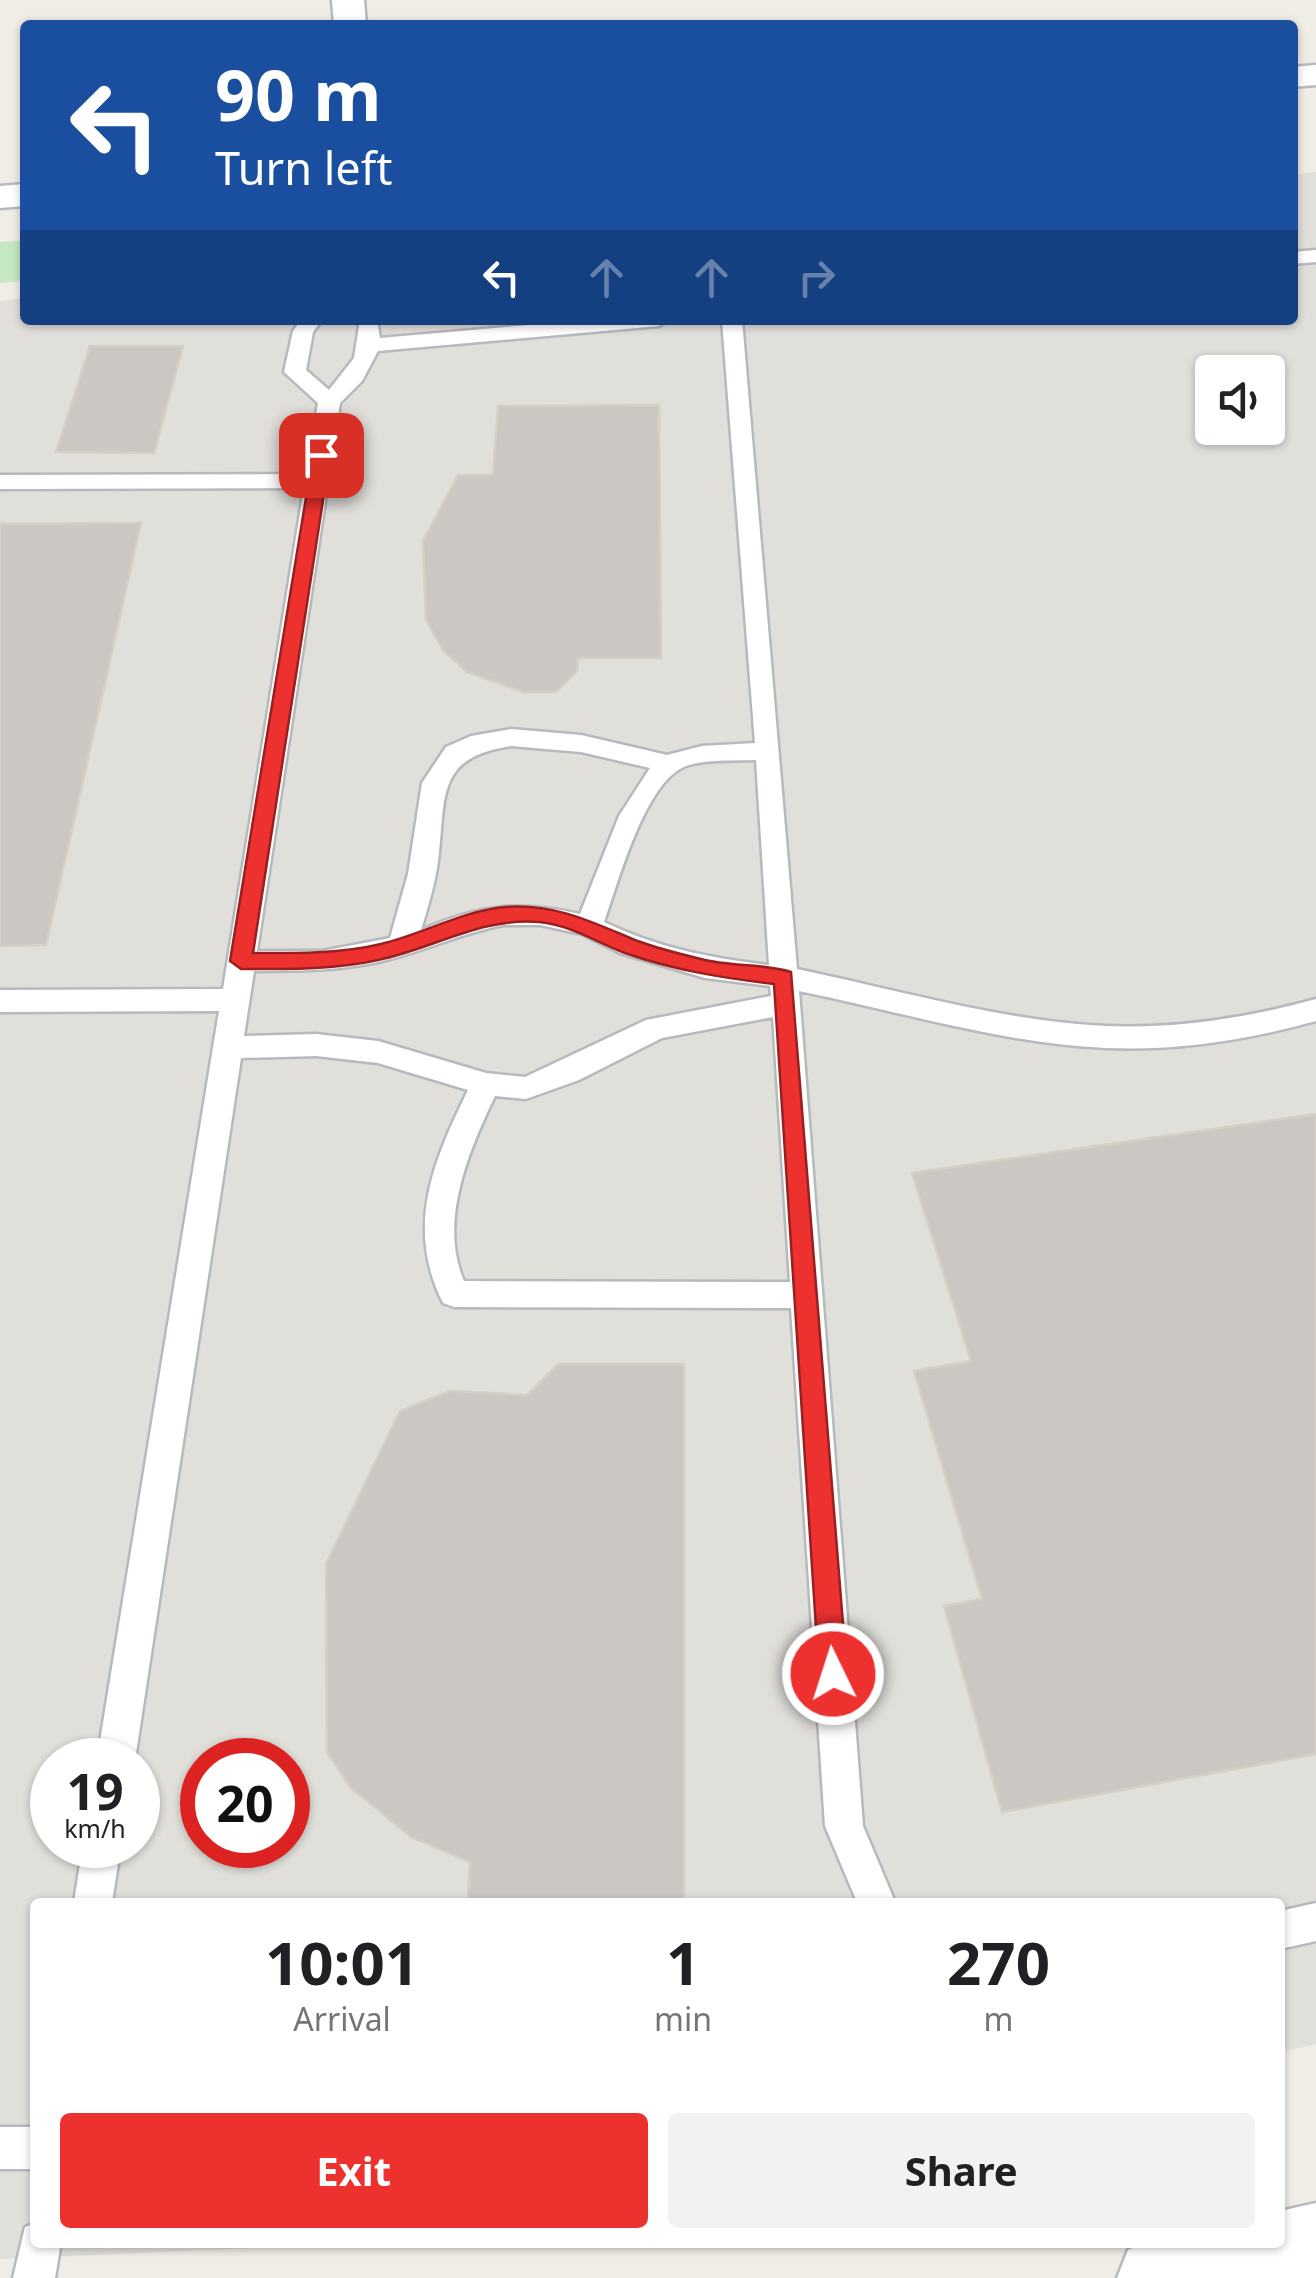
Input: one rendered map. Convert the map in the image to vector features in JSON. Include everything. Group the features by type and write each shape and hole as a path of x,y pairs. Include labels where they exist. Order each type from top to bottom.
{"street":[{"path":"1156,2278 1316,2242"}],"lane":[{"path":"308,325 303,331 295,372 330,402"},
{"path":"119,1738 330,402 359,376 370,345 368,325"},
{"path":"370,345 601,325"},
{"path":"732,325 768,751 844,1826 874,1898"},
{"path":"0,482 317,481"},
{"path":"402,945 416,905 439,771 468,745 512,737 565,739 669,764 712,754 768,751"},
{"path":"589,926 644,794 669,764"},
{"path":"241,961 322,961 402,945 461,923 504,915 540,915 589,926 630,946 785,991 1103,1037 1162,1037 1250,1028 1315,1012"},
{"path":"228,1047 316,1045 378,1052 486,1084 526,1088 569,1072 656,1028 785,991"},
{"path":"0,1001 235,1000"},
{"path":"486,1084 453,1151 444,1196 438,1253 454,1294 806,1296"},
{"path":"94,1898 98,1868"},
{"path":"1285,1929 1316,1922"},
{"path":"0,2148 30,2148"},
{"path":"34,2278 39,2248"}],"shaded area":[{"path":"1316,172 1316,2044 1285,2051 1285,1898 30,1898 30,2248 255,2248 0,2259 0,301 20,299 20,325 1298,325 1298,174"}],"green space":[{"path":"20,240 20,281 0,283 0,242"}],"building":[{"path":"90,346 183,346 154,453 56,452"},
{"path":"659,405 661,658 578,658 577,671 556,692 523,692 467,672 443,650 426,620 423,541 458,475 493,475 498,406"},
{"path":"141,523 46,945 0,946 0,524"},
{"path":"1316,1114 1316,1754 1002,1812 944,1606 982,1599 914,1371 971,1361 912,1173"},
{"path":"558,1364 684,1364 684,1898 468,1898 470,1862 411,1837 351,1788 327,1752 326,1564 400,1411 450,1391 527,1395"}],"route":[{"path":"321,455 241,961 322,961 431,938 461,923 504,915 540,915 589,926 630,946 705,968 784,978 833,1674"}]}
